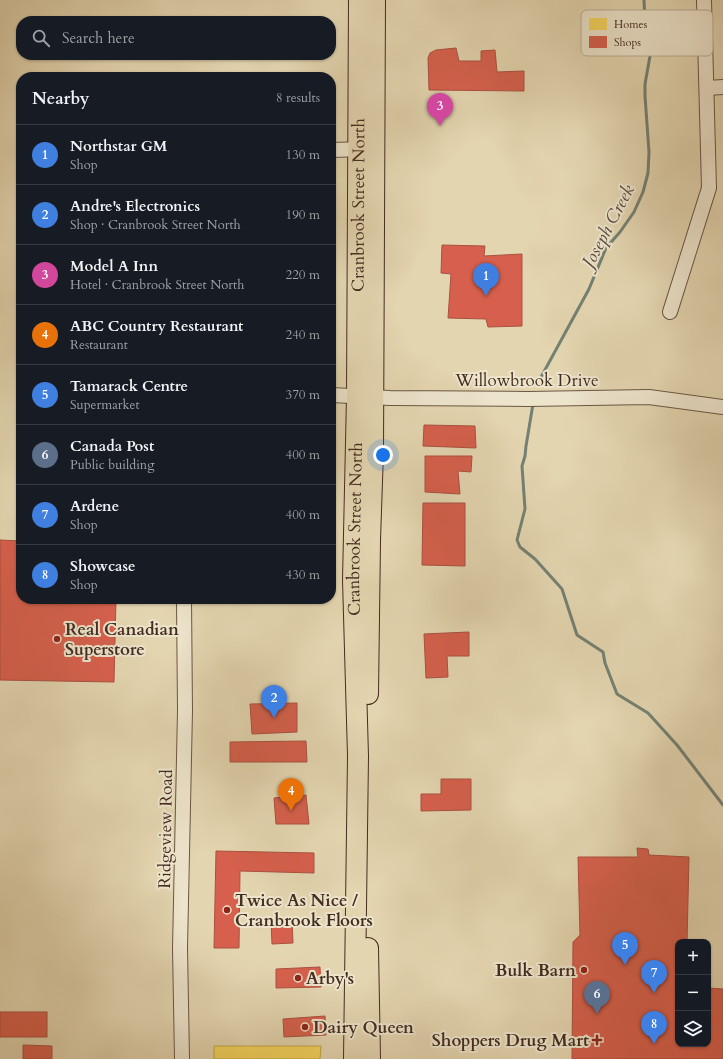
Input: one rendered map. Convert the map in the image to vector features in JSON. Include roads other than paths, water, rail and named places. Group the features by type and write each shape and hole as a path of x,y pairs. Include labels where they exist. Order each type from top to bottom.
{"highway":[{"name":"Cranbrook Street North","path":"359,0 366,149 365,397 370,1059"},
{"name":"Cranbrook Street North","path":"366,149 375,0"},
{"name":"Cranbrook Street North","path":"354,1059 358,756 353,580 365,397"}],"street":[{"path":"704,0 704,10"},
{"path":"670,312 710,188 706,56"},
{"path":"707,88 723,87"},
{"path":"336,150 366,149"},
{"name":"Willowbrook Drive","path":"336,396 528,399 649,397 723,407"},
{"name":"Ridgeview Road","path":"182,1059 180,948 185,711 184,604"}],"waterway":[{"name":"Joseph Creek","path":"644,0 644,10"},
{"name":"Joseph Creek","path":"540,379 589,289 606,248 620,232 634,212 643,192 648,173 649,152 645,84 650,56"},
{"name":"Joseph Creek","path":"533,404 525,456 522,466 525,509 517,540 520,547 535,559 562,589 577,635 603,652 605,663 617,694 648,713 677,745 723,805"}],"place":[{"name":"Model A Inn","path":"440,126"},
{"name":"Northstar GM","path":"486,296"},
{"name":"Real Canadian Superstore","path":"57,639"},
{"name":"Andre's Electronics","path":"274,718"},
{"name":"ABC Country Restaurant","path":"291,811"},
{"name":"Twice As Nice / Cranbrook Floors","path":"227,910"},
{"name":"Tamarack Centre","path":"625,965"},
{"name":"Bulk Barn","path":"584,970"},
{"name":"Arby's","path":"298,978"},
{"name":"Ardene","path":"654,993"},
{"name":"Canada Post","path":"597,1014"},
{"name":"Dairy Queen","path":"305,1027"},
{"name":"Shoppers Drug Mart","path":"597,1040"},
{"name":"Showcase","path":"654,1044"}]}
